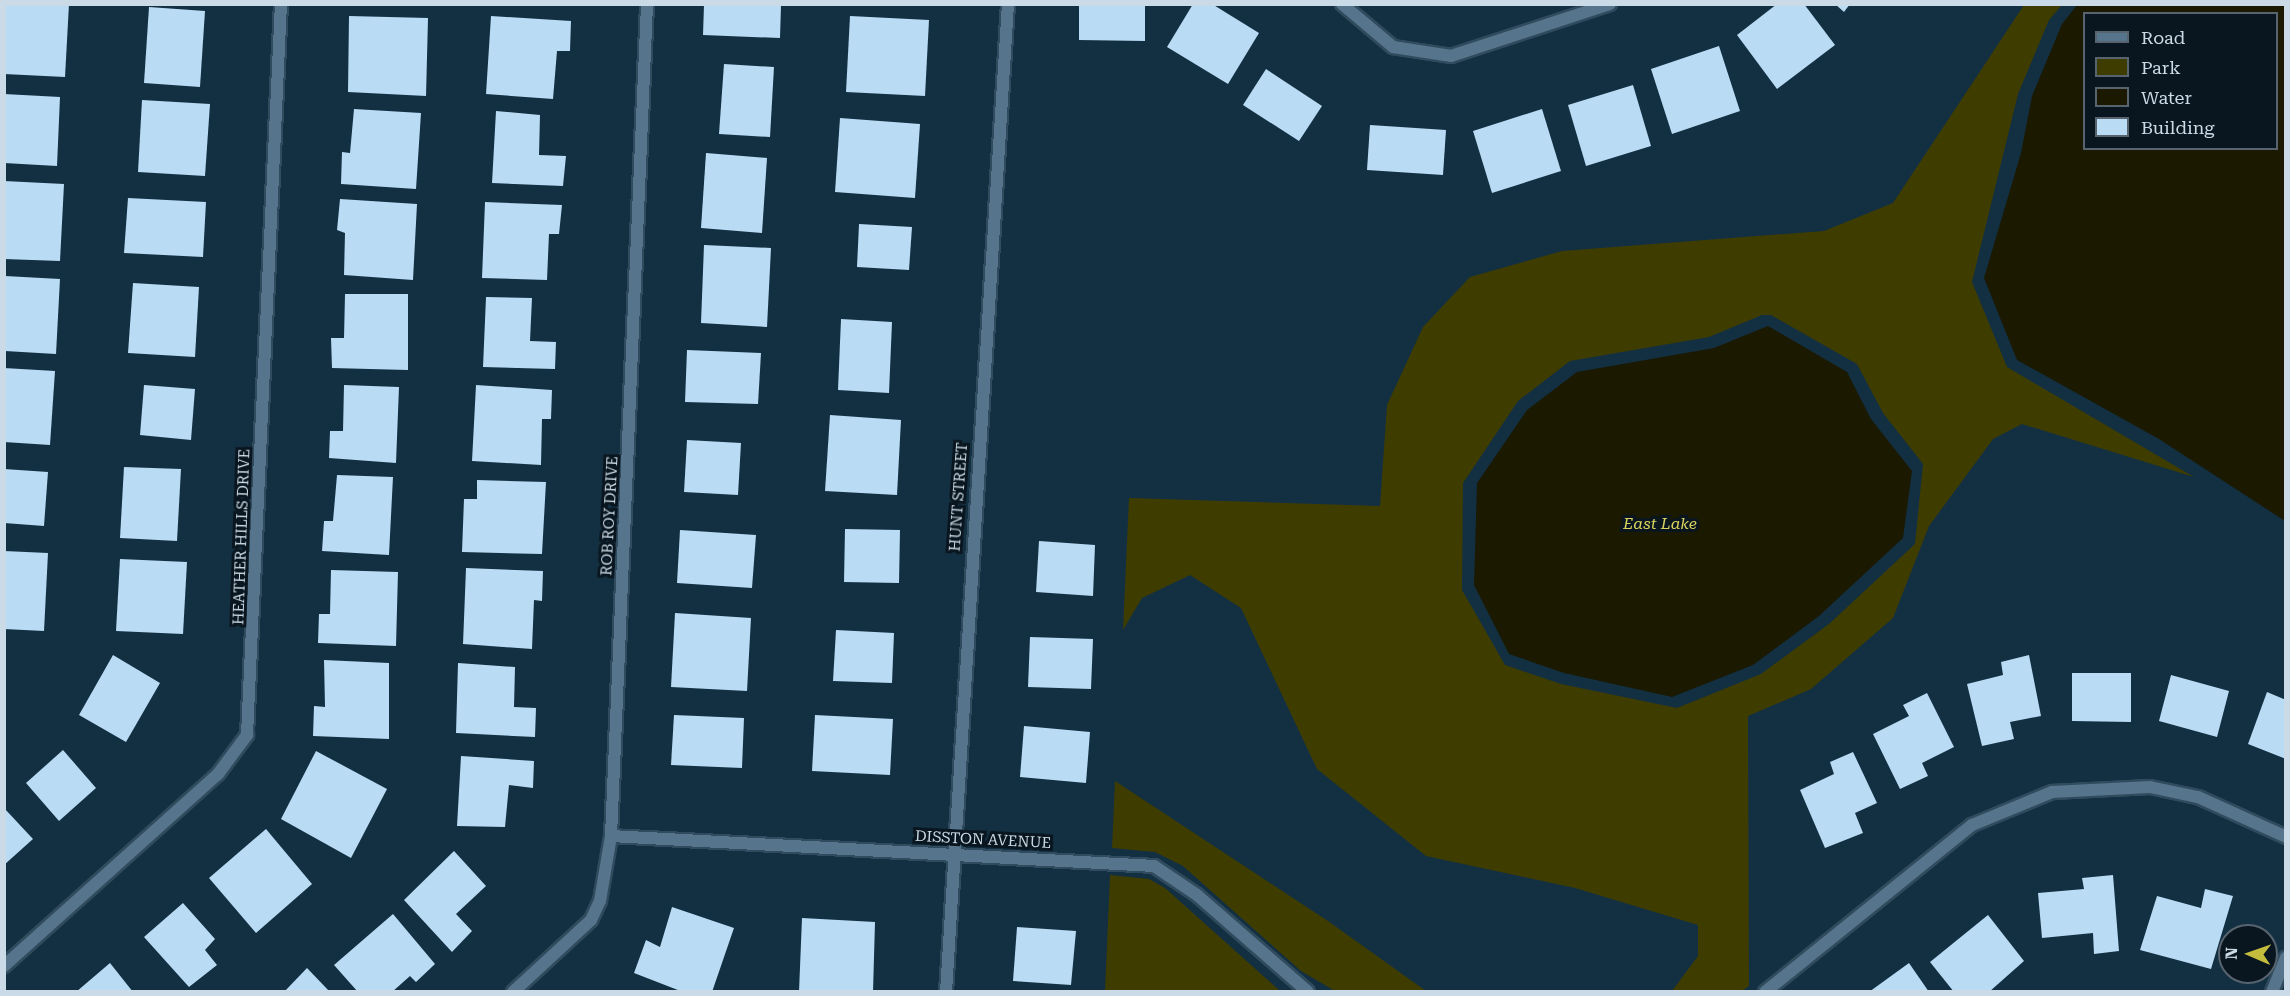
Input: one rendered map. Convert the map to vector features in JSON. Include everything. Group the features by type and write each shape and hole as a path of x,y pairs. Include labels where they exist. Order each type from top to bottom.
{"street":[{"name":"HEATHER HILLS DRIVE","path":"4,966 218,774 246,735 280,4"},
{"name":"ROB ROY DRIVE","path":"513,992 591,920 600,901 611,836 647,4"},
{"name":"HUNT STREET","path":"946,992 952,853 1008,4"},
{"path":"1342,4 1393,47 1451,56 1610,4"},
{"path":"1765,992 1972,825 2052,792 2150,787 2198,797 2286,837"},
{"name":"DISSTON AVENUE","path":"611,836 952,853 1154,866 1197,895 1308,992"},
{"path":"2272,992 2286,958"}],"green space":[{"path":"2024,5 2062,5 2049,20 2018,94 1972,282 2007,367 2194,477 2022,424 1993,439 1929,526 1893,618 1811,689 1748,716 1749,986 1742,991 1672,991 1698,956 1698,925 1575,888 1426,856 1317,769 1241,608 1190,575 1142,598 1123,630 1129,498 1380,506 1387,405 1423,327 1470,277 1562,251 1824,231 1893,203","holes":["1762,315 1771,315 1857,364 1883,413 1923,464 1915,544 1829,624 1761,674 1677,708 1561,684 1505,665 1462,590 1463,483 1518,401 1570,361 1709,337"]},
{"path":"1115,781 1328,921 1426,991 1335,991 1301,971 1183,866 1155,852 1112,848"},
{"path":"1110,875 1149,879 1165,888 1280,991 1105,991"}],"water":[{"path":"2077,5 2285,5 2285,521 2159,439 2017,360 1984,278 2021,153 2032,96 2062,24"},
{"name":"East Lake","path":"1768,326 1847,372 1871,419 1912,471 1903,538 1819,616 1753,665 1672,697 1564,673 1509,654 1474,585 1477,483 1527,410 1577,372 1714,348"}],"building":[{"path":"4,4 69,4 65,77 4,74"},
{"path":"1079,4 1145,4 1145,41 1079,40"},
{"path":"1193,4 1212,4 1259,33 1228,84 1167,47"},
{"path":"1777,4 1804,4 1835,45 1777,89 1737,35"},
{"path":"1835,4 1850,4 1844,12"},
{"path":"704,5 781,5 780,38 703,35"},
{"path":"149,7 205,11 200,87 144,83"},
{"path":"349,16 428,18 426,96 348,92"},
{"path":"491,16 571,21 570,51 557,51 553,99 486,94"},
{"path":"850,16 929,20 925,96 846,92"},
{"path":"1719,46 1740,111 1672,134 1651,69"},
{"path":"724,64 774,67 770,137 719,134"},
{"path":"1266,69 1322,106 1299,141 1243,105"},
{"path":"1633,85 1651,146 1586,166 1568,105"},
{"path":"4,94 60,97 57,166 4,163"},
{"path":"142,100 210,104 205,176 138,172"},
{"path":"354,109 421,113 416,189 341,184 342,152 350,153"},
{"path":"1542,109 1561,171 1492,193 1473,131"},
{"path":"496,111 540,115 539,155 566,156 563,186 492,183"},
{"path":"840,118 920,124 915,198 835,192"},
{"path":"1370,125 1446,130 1443,175 1367,170"},
{"path":"706,153 767,158 762,233 701,228"},
{"path":"4,181 64,184 60,261 4,259"},
{"path":"128,198 206,202 203,257 124,253"},
{"path":"340,199 417,204 413,280 344,275 345,233 337,230"},
{"path":"485,202 562,205 559,234 549,234 547,280 482,278"},
{"path":"859,224 912,227 909,270 857,267"},
{"path":"704,245 771,248 767,327 701,323"},
{"path":"5,276 60,279 56,354 5,351"},
{"path":"133,283 199,287 195,357 128,353"},
{"path":"345,294 408,294 408,370 332,368 331,338 344,338"},
{"path":"486,297 532,298 530,341 556,342 555,369 483,367"},
{"path":"841,319 892,322 889,393 838,390"},
{"path":"687,350 761,353 758,404 685,402"},
{"path":"4,368 55,371 50,445 4,442"},
{"path":"144,385 195,389 191,440 140,435"},
{"path":"344,385 399,387 396,463 329,458 330,431 343,431"},
{"path":"476,385 552,390 551,419 542,419 541,465 472,461"},
{"path":"830,415 901,420 897,495 825,491"},
{"path":"687,440 741,443 738,495 684,492"},
{"path":"124,467 181,469 177,541 120,538"},
{"path":"4,469 48,472 44,526 4,523"},
{"path":"337,475 393,477 389,555 322,551 324,521 333,521"},
{"path":"477,480 546,482 542,554 462,552 464,499 477,499"},
{"path":"845,529 900,530 899,583 844,582"},
{"path":"680,530 756,535 752,588 677,583"},
{"path":"1039,541 1095,545 1093,596 1036,592"},
{"path":"4,551 48,553 44,631 4,629"},
{"path":"120,559 187,562 183,634 116,631"},
{"path":"466,568 543,571 542,601 534,600 532,649 463,644"},
{"path":"331,570 398,572 396,646 318,643 319,614 330,614"},
{"path":"675,613 751,618 747,691 671,687"},
{"path":"836,630 894,633 892,683 833,681"},
{"path":"1030,637 1093,639 1091,689 1028,687"},
{"path":"113,655 160,683 126,742 79,715"},
{"path":"2029,655 2041,716 2010,722 2014,739 1982,746 1967,684 2003,675 2001,662"},
{"path":"324,660 389,663 389,739 313,736 314,706 325,707"},
{"path":"458,663 515,667 514,707 536,708 535,737 456,733"},
{"path":"2072,673 2131,673 2131,722 2072,721"},
{"path":"2171,675 2229,691 2217,737 2159,721"},
{"path":"2267,692 2286,700 2286,759 2248,744"},
{"path":"1927,693 1954,747 1922,763 1928,776 1900,789 1873,734 1909,716 1903,705"},
{"path":"674,715 744,718 742,768 671,765"},
{"path":"815,715 893,719 890,775 812,771"},
{"path":"1024,726 1090,732 1086,783 1020,777"},
{"path":"63,750 96,788 59,821 26,783"},
{"path":"316,751 387,789 351,858 281,819"},
{"path":"1853,752 1877,803 1855,813 1863,833 1825,848 1800,790 1834,774 1830,762"},
{"path":"461,756 534,761 533,788 509,785 505,827 457,826"},
{"path":"4,808 33,839 4,865"},
{"path":"266,829 312,884 256,933 209,878"},
{"path":"454,851 486,886 456,914 472,931 452,952 404,900"},
{"path":"2113,875 2119,951 2094,954 2093,933 2042,938 2038,893 2084,889 2082,878"},
{"path":"2205,889 2233,896 2225,924 2218,924 2218,946 2211,969 2140,950 2157,896 2201,908"},
{"path":"183,903 215,939 205,950 217,965 189,987 144,937"},
{"path":"672,907 734,928 712,992 683,992 634,973 646,940 660,947"},
{"path":"393,914 435,964 416,982 410,976 392,992 358,992 334,965"},
{"path":"1988,915 2024,961 1989,992 1954,992 1930,962"},
{"path":"802,918 875,922 873,992 799,992"},
{"path":"1017,927 1076,931 1071,985 1013,981"},
{"path":"110,963 133,992 76,992"},
{"path":"1909,963 1929,992 1869,992"},
{"path":"307,968 330,992 284,992"}]}
